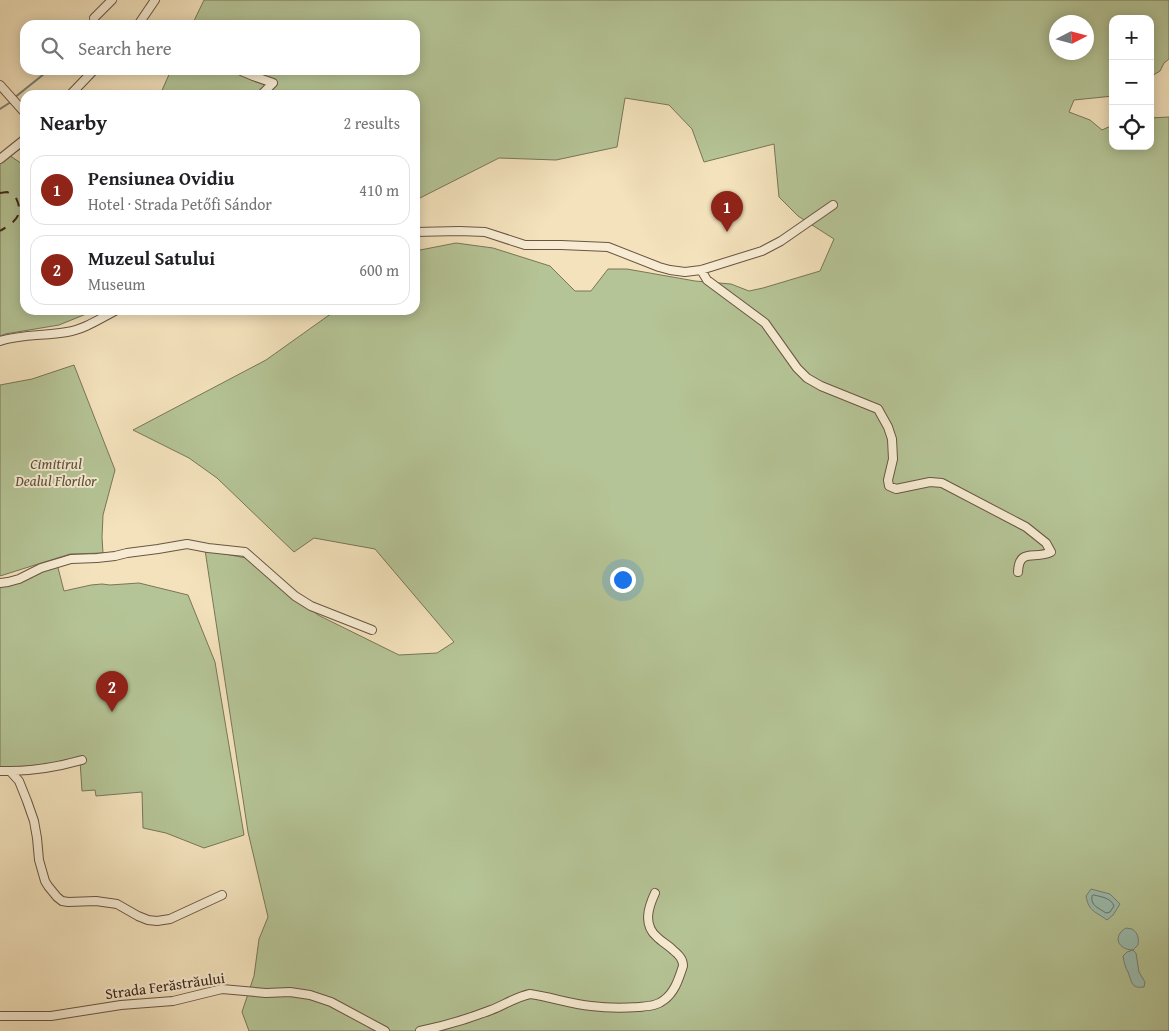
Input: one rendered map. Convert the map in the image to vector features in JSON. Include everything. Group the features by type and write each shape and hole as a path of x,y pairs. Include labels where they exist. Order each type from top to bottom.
{"street":[{"path":"94,18 112,0"},
{"path":"142,20 156,0"},
{"path":"75,90 89,75"},
{"path":"251,75 273,83 266,90"},
{"path":"0,85 20,108"},
{"path":"0,159 20,143"},
{"path":"420,232 485,232 525,245 608,246 653,265 685,272 701,270 762,251 781,242 833,205"},
{"path":"701,270 707,280 765,323 797,368 807,378 814,383 878,409 888,426 892,439 893,459 888,480 889,486 896,489 930,482 942,483 1026,527 1046,543 1051,552 1020,559 1018,572"},
{"path":"0,341 76,330 107,315"},
{"path":"0,583 8,582 71,558 114,556 187,544 245,552 295,596 311,606 372,630"},
{"path":"0,771 10,772 54,768 82,760"},
{"path":"10,772 19,781 34,821 39,860 45,881 62,901 96,901 117,904 138,916 157,921 170,919 222,895"},
{"path":"420,1031 494,1010 524,995 530,994 592,1006 644,1006 656,1005 663,1001 673,990 683,963 679,955 650,930 648,924 649,905 655,893"},
{"name":"Strada Ferăstrăului","path":"0,1016 51,1016 121,1005 173,1001 222,989 266,993 290,992 310,995 331,1002 385,1031"}],"green space":[{"path":"204,0 1169,0 1169,59 1164,63 1160,71 1154,75 1154,15 1109,15 1109,96 1074,100 1069,112 1090,120 1102,130 1109,127 1109,150 1154,150 1154,118 1169,117 1169,1031 249,1031 242,1012 254,976 259,939 268,917 248,832 205,550 246,558 318,615 399,655 437,653 454,642 375,549 314,538 294,552 217,478 189,458 133,430 266,360 329,315 420,315 420,250 456,243 493,248 550,266 575,291 591,291 608,269 627,269 695,281 731,284 749,291 820,271 834,239 798,216 779,197 774,144 704,162 692,129 669,105 625,98 617,147 556,160 499,158 420,198 420,90 162,90 169,75 420,75 420,20 194,20"},
{"path":"9,155 20,163 20,315 84,315 59,325 0,336 0,163"},
{"name":"Cimitirul Dealul Florilor","path":"74,365 115,470 103,515 103,553 70,554 0,576 0,385 32,379"},
{"path":"57,564 64,591 91,585 139,583 188,595 215,662 244,835 204,848 166,833 143,828 142,792 96,796 95,790 82,791 80,761 11,770 0,768 0,587"}],"water":[{"path":"1091,889 1110,894 1120,904 1113,915 1107,920 1093,911 1089,905 1086,896"},
{"path":"1126,928 1132,929 1138,936 1138,945 1133,950 1124,948 1119,942 1119,935"},
{"path":"1133,950 1136,953 1139,972 1145,982 1144,987 1134,986 1125,964 1123,956"}],"waterway":[{"path":"24,90 43,75"},
{"path":"14,98 20,93"},
{"path":"0,109 11,102"}],"railway":[{"path":"0,193 7,192 15,196 19,208 19,213 14,221 0,231"}],"place":[{"name":"Pensiunea Ovidiu","path":"727,232"},
{"name":"Muzeul Satului","path":"112,712"}]}
